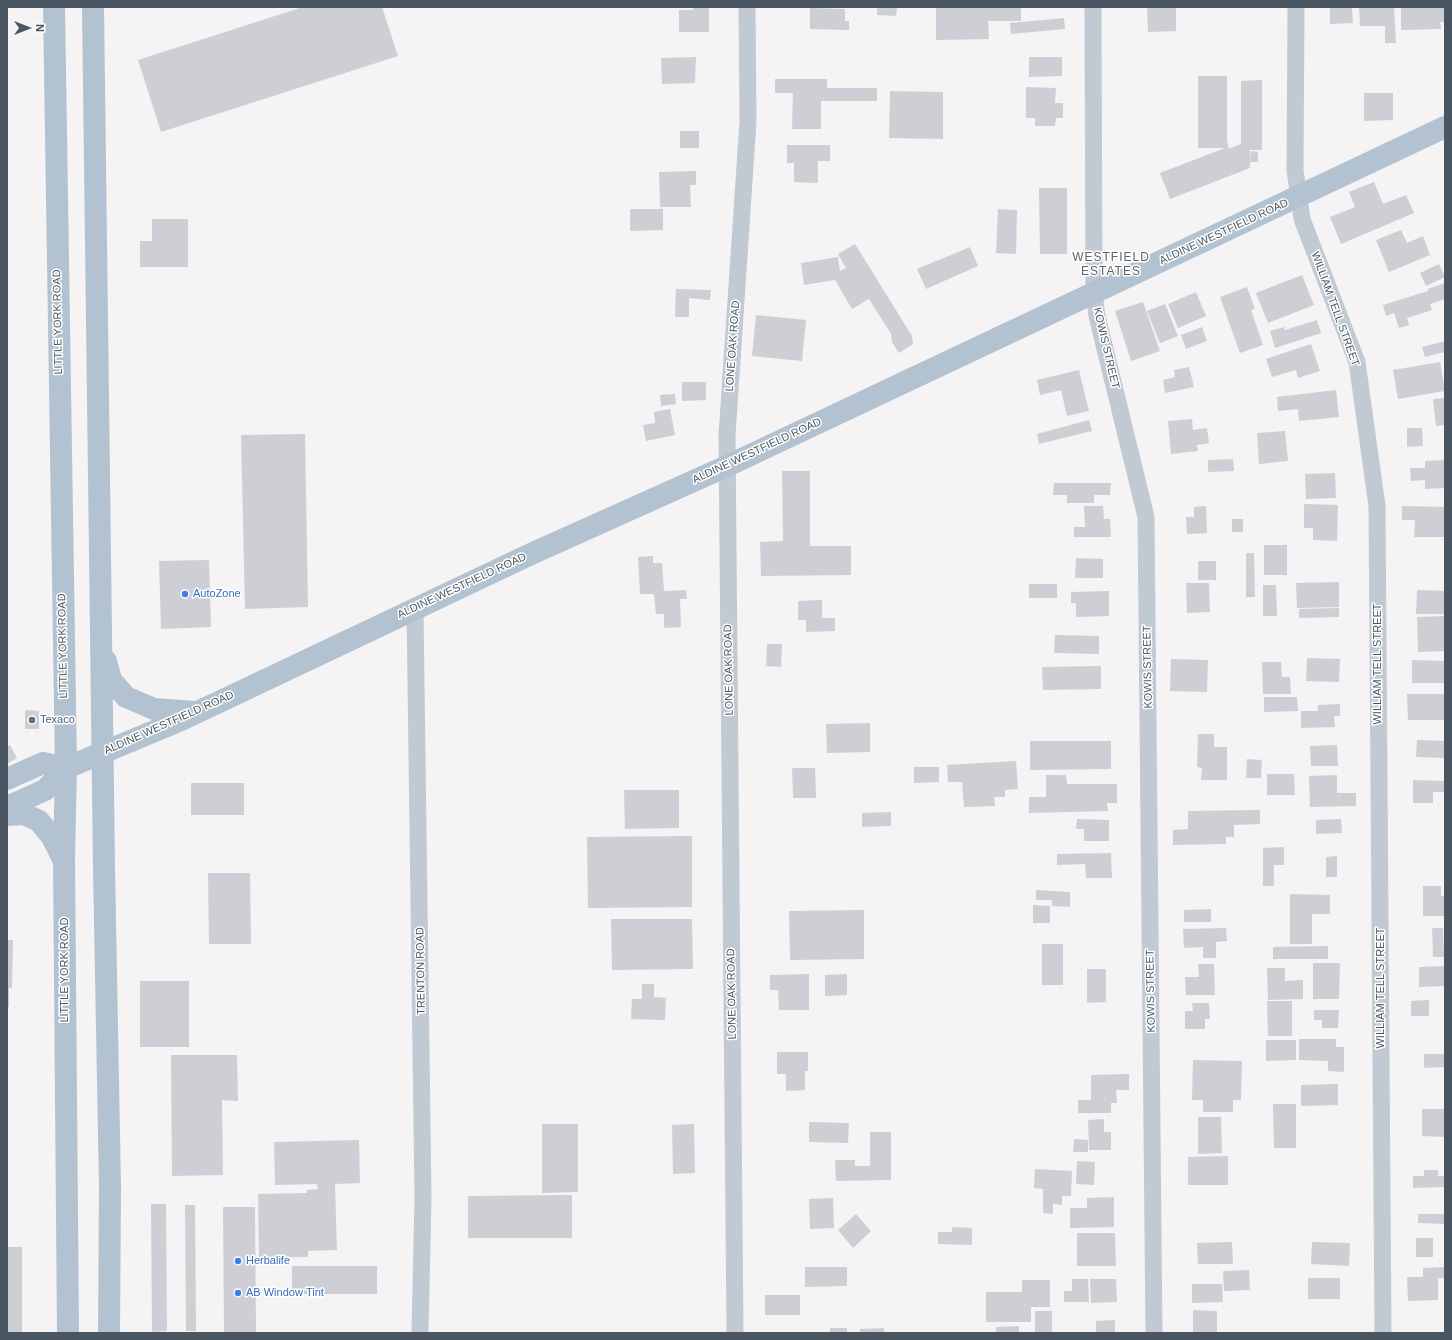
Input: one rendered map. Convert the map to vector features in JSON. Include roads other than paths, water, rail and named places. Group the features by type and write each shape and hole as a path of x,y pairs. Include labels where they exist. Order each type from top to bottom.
{"main road":[{"name":"LITTLE YORK ROAD","path":"54,7 66,768 64,861 68,1333"},
{"path":"93,7 110,1187 109,1333"},
{"name":"ALDINE WESTFIELD ROAD","path":"7,807 45,790 66,768 196,712 415,609 727,466 1445,127"},
{"path":"101,644 111,680 126,697 154,709 196,712"},
{"path":"7,779 43,763 66,768"},
{"path":"7,815 24,814 38,821 52,837 64,861"}],"street":[{"name":"LONE OAK ROAD","path":"735,1333 727,435 748,121 747,7"},
{"name":"KOWIS STREET","path":"1093,7 1094,293 1097,316 1146,518 1154,1333"},
{"name":"WILLIAM TELL STREET","path":"1296,7 1295,170 1298,197 1302,219 1357,362 1378,506 1383,1333"},
{"name":"TRENTON ROAD","path":"415,609 423,1198 420,1333"}],"place":[{"name":"AutoZone","path":"185,594"},
{"name":"Texaco","path":"32,720"},
{"name":"Herbalife","path":"238,1261"},
{"name":"AB Window Tint","path":"238,1293"}],"district":[{"name":"WESTFIELD ESTATES","path":"1111,265"}]}
